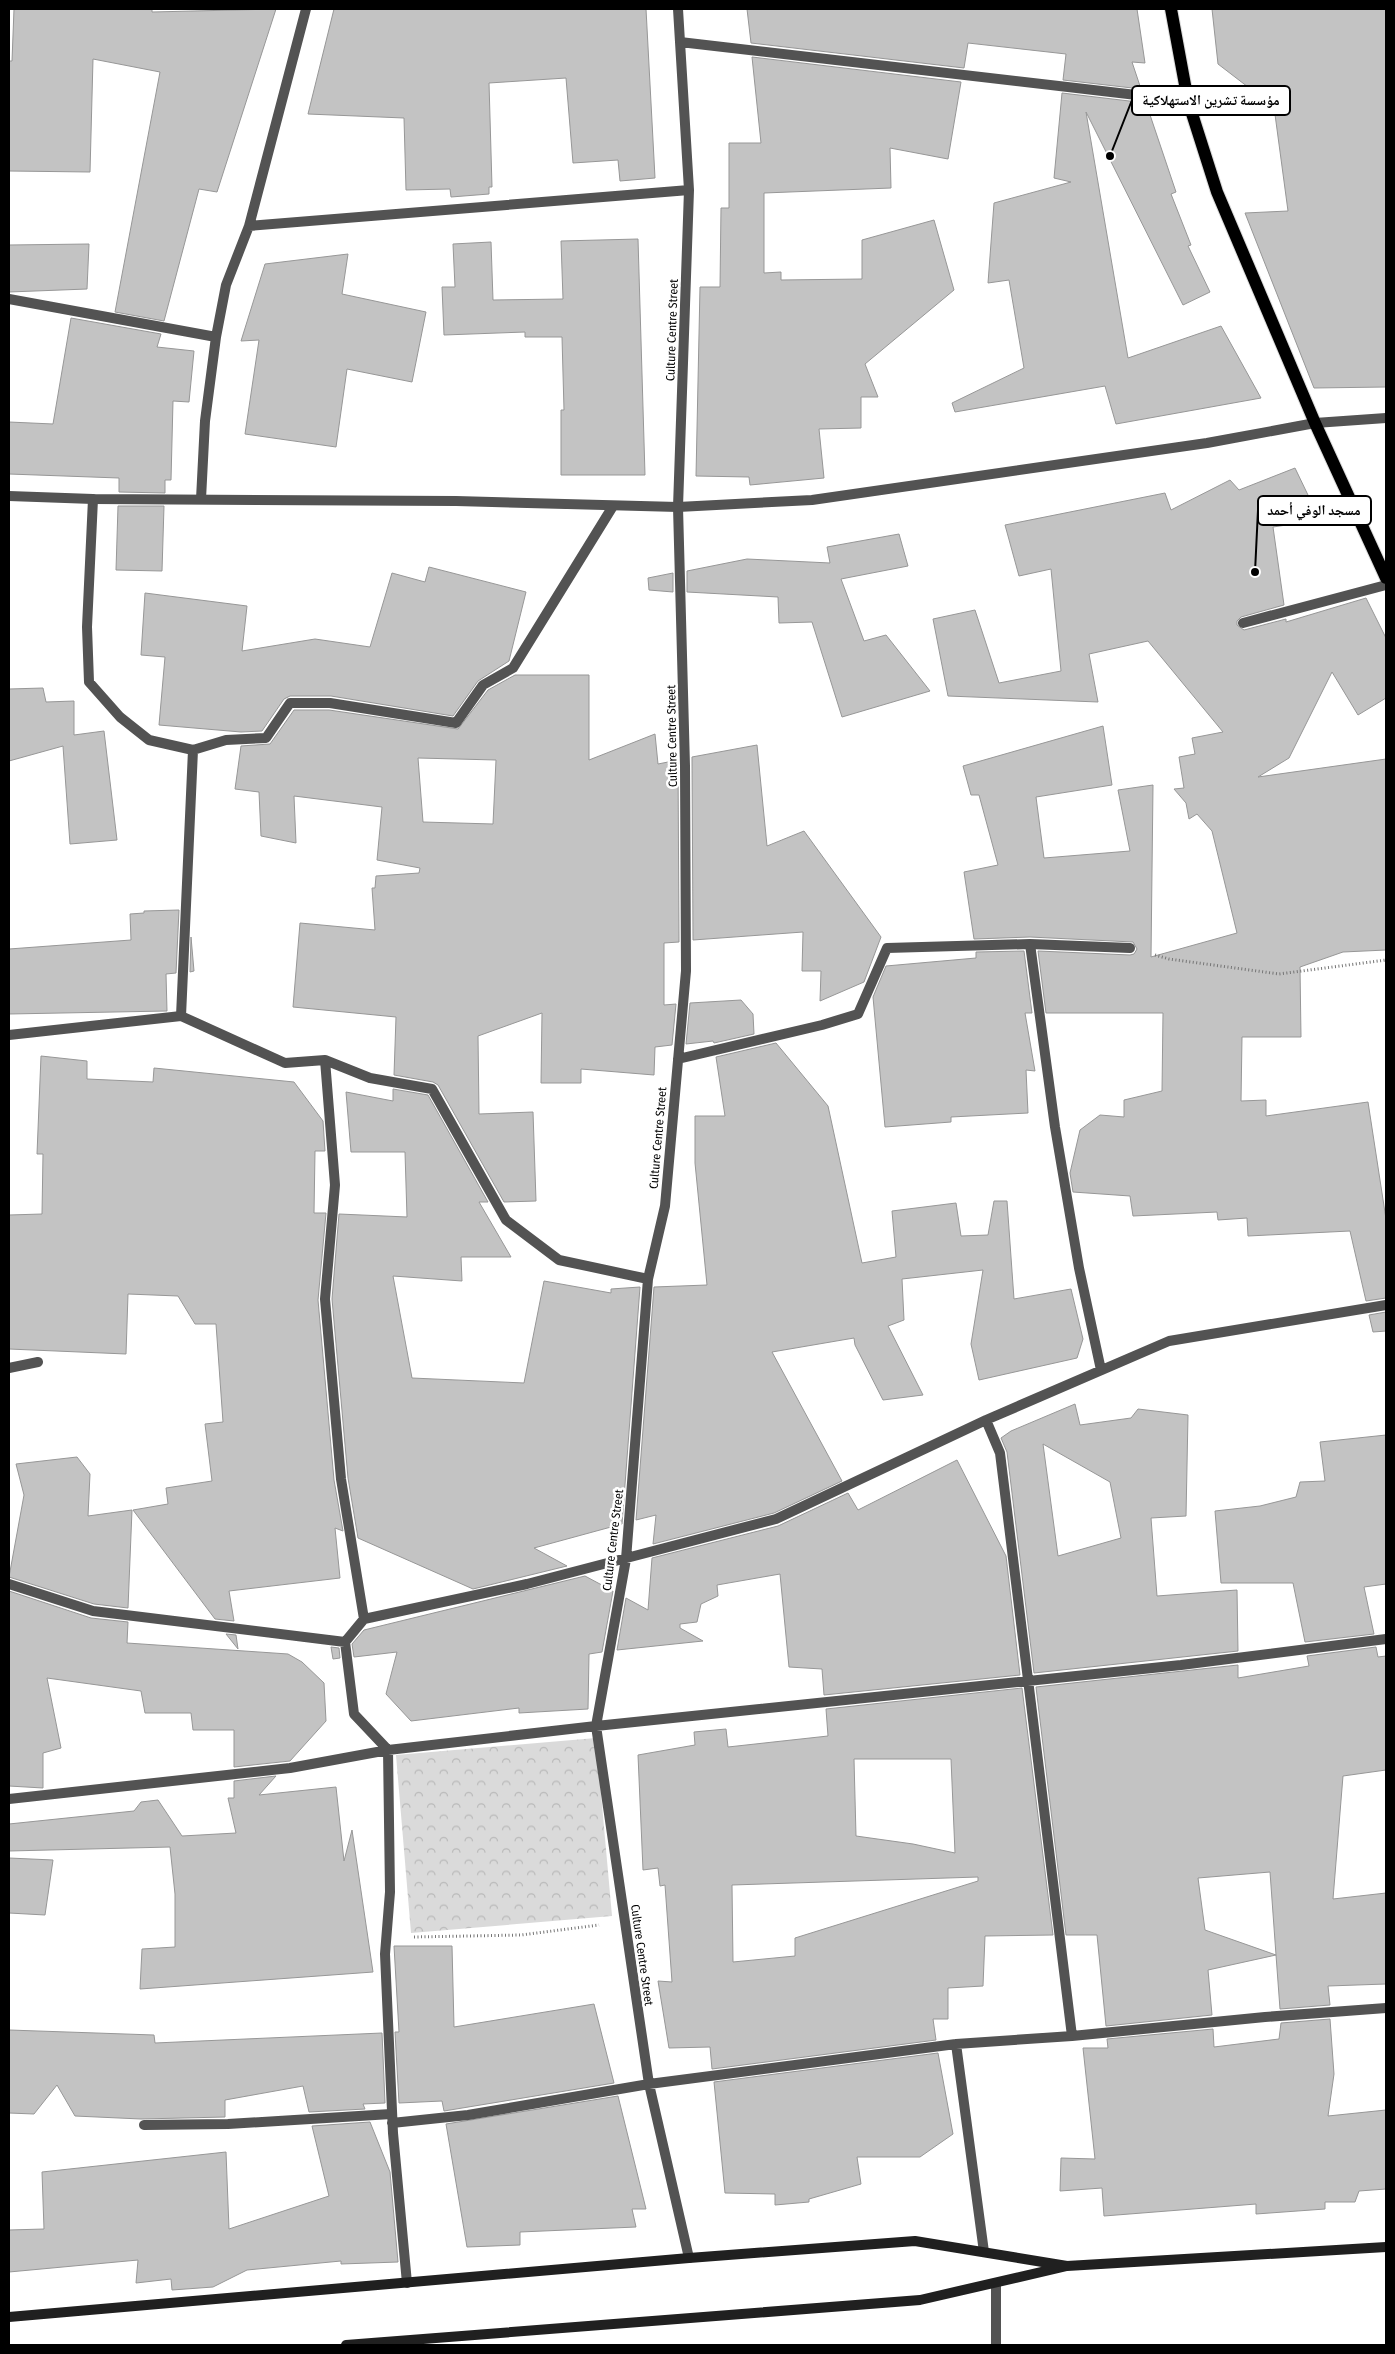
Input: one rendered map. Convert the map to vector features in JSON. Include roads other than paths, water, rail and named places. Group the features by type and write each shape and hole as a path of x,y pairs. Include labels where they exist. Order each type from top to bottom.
{"main road":[{"path":"1172,9 1188,101 1217,192 1315,423 1386,578"},
{"path":"9,2317 689,2258 915,2241 1067,2266"},
{"path":"346,2345 434,2342 920,2300 1067,2266 1386,2247"}],"street":[{"path":"202,499 205,421 216,336 226,284 249,226 306,9"},
{"name":"Culture Centre Street","path":"678,9 689,190 678,507 685,766 686,971 665,1206 648,1279 626,1559 596,1726 649,2084 689,2258"},
{"path":"680,42 1188,101"},
{"path":"249,226 689,190"},
{"path":"9,299 216,336"},
{"path":"9,496 93,499 456,501 678,507 812,500 1207,442 1315,423 1386,418"},
{"path":"93,499 87,627 89,682 120,717 149,740 193,750 226,740 266,738 290,703 330,703 456,724 483,685 513,668 613,506"},
{"path":"1243,623 1386,585"},
{"path":"182,1016 193,750"},
{"path":"1030,944 1055,1127 1079,1268 1102,1370"},
{"path":"678,1059 822,1025 858,1014 887,948 1030,944 1130,948"},
{"path":"9,1035 182,1016 285,1063 325,1060 370,1078 432,1089 506,1220 559,1260 648,1279"},
{"path":"325,1060 335,1185 325,1299 341,1479 364,1619"},
{"path":"407,2283 392,2118 386,1940 390,1892 388,1750 354,1714 345,1642 364,1619 527,1584 776,1519 986,1420 1169,1341 1386,1305"},
{"path":"9,1368 38,1362"},
{"path":"986,1420 1000,1453 1072,2036"},
{"path":"9,1584 93,1611 345,1642"},
{"path":"9,1800 290,1768 388,1750 596,1726 1182,1665 1386,1639"},
{"path":"144,2125 228,2124 468,2115 649,2084 956,2044 1072,2036 1265,2016 1386,2008"},
{"path":"956,2044 984,2252"},
{"path":"996,2283 996,2345"}],"place":[{"name":"مؤسسة تشرين الاستهلاكية","path":"1110,156"},
{"name":"مسجد الوفي أحمد","path":"1255,572"}]}
